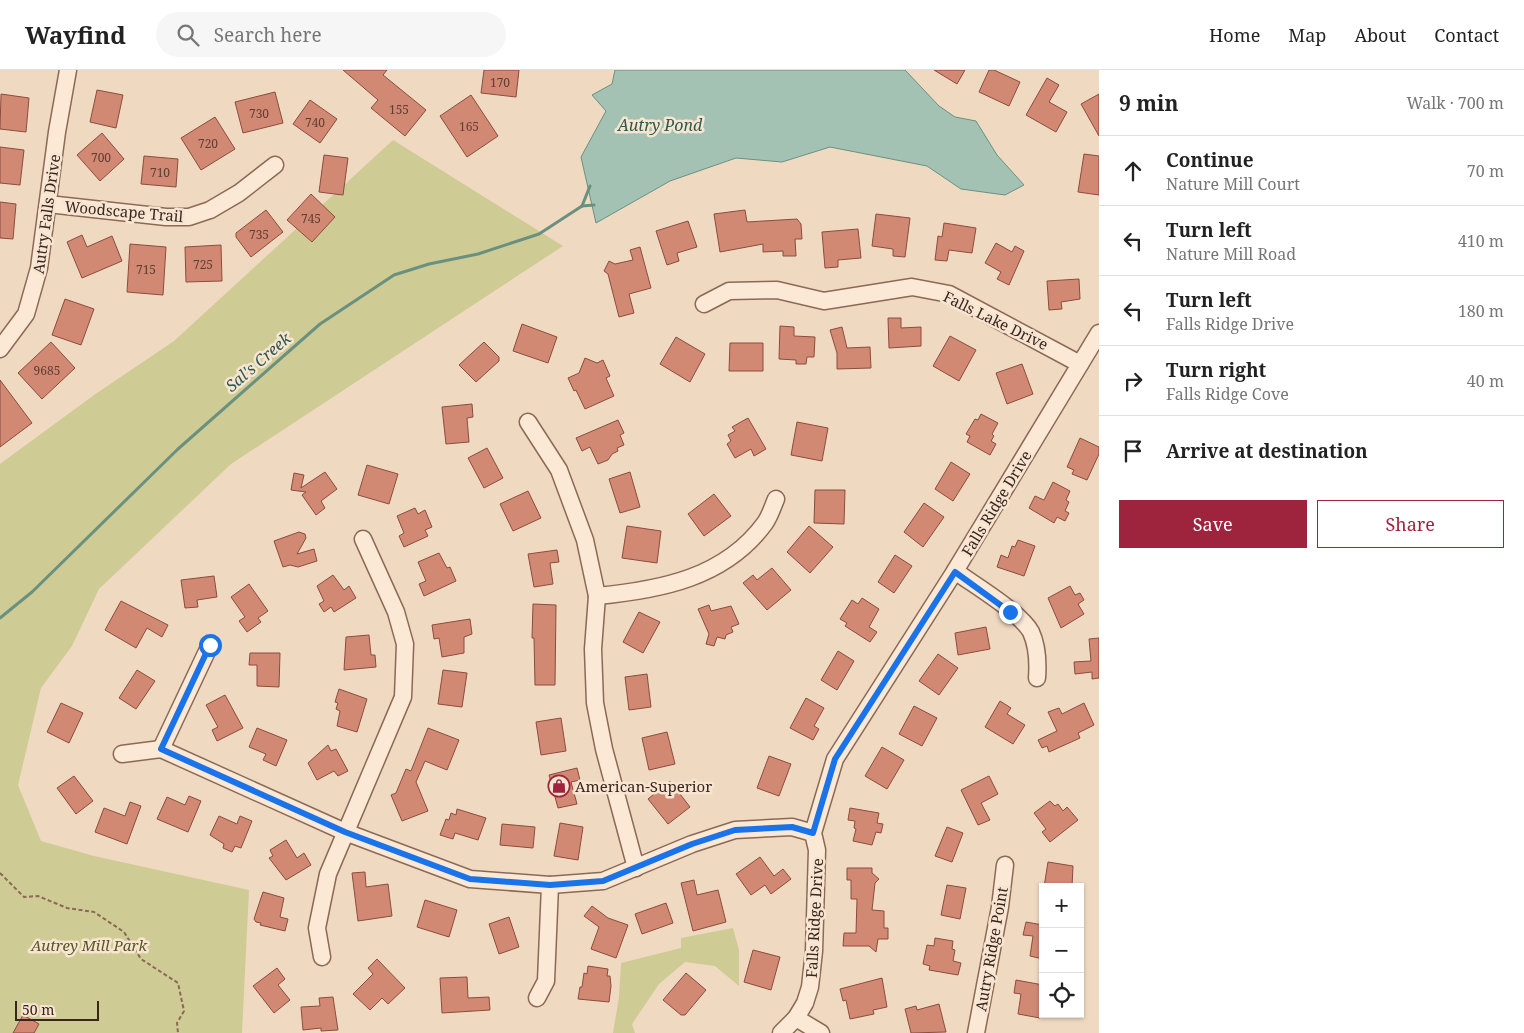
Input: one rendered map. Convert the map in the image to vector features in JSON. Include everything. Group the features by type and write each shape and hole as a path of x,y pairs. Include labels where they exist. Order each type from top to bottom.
{"street":[{"name":"Autry Falls Drive","path":"0,349 26,314 40,268 57,132 68,70"},
{"name":"Woodscape Trail","path":"48,204 166,217 189,217 210,210 239,193 275,165"},
{"name":"Falls Lake Drive","path":"704,304 729,291 778,290 824,301 912,287 949,294 1080,364"},
{"name":"Falls Ridge Drive","path":"781,1033 796,1018 806,1003 814,950 817,850 813,833 835,759 955,572 1099,333"},
{"path":"528,422 559,470 585,540 598,596 593,649 595,703 604,749 636,868"},
{"path":"598,596 642,592 682,583 714,568 743,547 766,522 776,498"},
{"path":"322,957 317,928 328,874 403,698 405,644 396,612 363,540"},
{"path":"955,572 1010,612 1030,632 1038,664 1037,678"},
{"path":"161,749 210,645"},
{"path":"122,754 161,749 345,832 470,879 550,885 603,881 692,844 735,830 792,827 813,833"},
{"name":"Autry Ridge Point","path":"976,1033 1000,907 1005,865"},
{"path":"536,998 546,981 550,885"},
{"path":"796,1018 821,1033"}],"path":[{"path":"0,873 24,897 38,896 67,908 94,912 124,932 141,959 178,983 184,1012 178,1024 178,1033"}],"green space":[{"name":"Autrey Mill Park","path":"393,140 563,246 231,464 99,589 72,646 41,688 18,785 41,841 94,856 249,890 242,1033 0,1033 0,464 94,395 174,341"},
{"path":"733,928 739,950 739,986 715,966 685,962 659,984 632,1024 635,1033 613,1033 619,997 621,963 681,948 681,938"}],"water":[{"name":"Autry Pond","path":"615,70 905,70 939,106 955,117 976,121 997,155 1024,185 1005,195 961,189 927,166 830,147 782,162 736,158 670,181 596,223 581,157 606,111 592,95 612,84"}],"building":[{"path":"343,70 387,70 383,75 426,110 405,136 371,108 378,100"},
{"path":"484,70 519,70 516,97 481,93"},
{"path":"934,70 965,70 957,84"},
{"path":"989,70 994,70 1020,82 1009,106 979,92"},
{"path":"1047,78 1059,85 1049,102 1067,112 1056,132 1026,115"},
{"path":"97,90 123,95 116,128 90,122"},
{"path":"275,92 283,123 243,133 235,102"},
{"path":"1,94 29,98 26,132 0,129"},
{"path":"1099,94 1099,136 1081,104"},
{"path":"471,95 498,136 467,157 440,116"},
{"path":"310,100 337,119 320,143 293,124"},
{"path":"215,117 235,149 201,170 181,138"},
{"path":"102,133 124,159 100,181 77,155"},
{"path":"0,147 24,150 20,185 0,183"},
{"path":"1084,154 1099,156 1099,195 1078,192"},
{"path":"324,155 348,158 343,195 319,192"},
{"path":"144,156 178,159 176,187 141,184"},
{"path":"311,194 335,217 312,242 287,220"},
{"path":"0,202 16,204 13,239 0,238"},
{"path":"266,210 283,232 251,257 236,237 236,233"},
{"path":"745,210 747,222 797,219 801,224 802,239 795,239 796,256 783,256 783,251 763,252 763,244 720,252 714,214"},
{"path":"876,214 910,218 905,257 893,256 893,249 872,246"},
{"path":"688,221 697,247 677,253 679,261 667,265 656,231"},
{"path":"944,223 976,228 972,253 949,250 947,261 935,260 938,236 942,237"},
{"path":"858,229 861,258 838,260 838,267 825,268 822,232"},
{"path":"82,235 87,247 112,236 122,261 82,278 67,242"},
{"path":"996,243 1012,252 1015,246 1024,251 1009,285 997,279 1001,272 985,263"},
{"path":"130,244 166,247 163,295 127,292"},
{"path":"221,245 222,281 186,282 185,247"},
{"path":"640,247 651,288 629,294 634,313 619,317 608,274 604,271 609,261 615,264 633,260 630,250"},
{"path":"1079,279 1080,299 1061,302 1062,309 1049,310 1047,281"},
{"path":"65,299 94,309 81,345 52,335"},
{"path":"888,318 901,318 901,328 921,327 921,346 889,348"},
{"path":"522,324 557,337 548,363 513,351"},
{"path":"780,326 794,327 794,336 815,337 814,357 807,357 806,364 796,364 796,360 779,359"},
{"path":"842,327 847,348 870,347 871,368 837,369 837,353 830,330"},
{"path":"950,336 976,350 959,381 933,366"},
{"path":"676,337 705,354 690,382 660,364"},
{"path":"51,342 75,368 42,399 18,373"},
{"path":"484,342 499,357 499,361 476,382 459,365"},
{"path":"730,343 763,343 763,371 729,371"},
{"path":"585,358 597,363 603,360 610,376 606,378 614,396 585,409 568,378 579,373"},
{"path":"1022,364 1033,394 1007,404 996,373"},
{"path":"0,380 32,423 0,447"},
{"path":"472,404 473,417 467,418 469,442 446,444 442,407"},
{"path":"981,414 998,423 992,434 994,436 991,441 996,444 990,455 967,442 970,436 966,434 975,419 978,420"},
{"path":"748,418 766,449 754,456 751,449 735,458 727,444 731,441 728,435 735,431 732,427"},
{"path":"618,420 624,433 620,435 624,445 617,448 618,451 612,454 608,460 598,464 590,447 582,451 576,438"},
{"path":"797,422 828,428 822,461 791,455"},
{"path":"1080,438 1099,447 1099,454 1087,480 1072,474 1074,470 1067,467"},
{"path":"487,448 503,478 484,488 468,458"},
{"path":"951,462 970,474 953,501 935,489"},
{"path":"367,465 398,474 389,504 358,495"},
{"path":"325,472 337,489 321,501 325,508 316,515 302,495 306,492 291,490 294,473 304,475 301,488"},
{"path":"630,472 640,507 620,513 609,479"},
{"path":"1053,482 1070,491 1066,500 1069,502 1065,511 1069,513 1065,521 1057,517 1054,523 1029,508 1035,496 1044,500"},
{"path":"815,490 845,490 844,524 814,523"},
{"path":"528,491 541,518 513,531 500,504"},
{"path":"714,494 731,516 704,536 688,514"},
{"path":"924,503 944,517 923,547 904,532"},
{"path":"415,508 418,514 425,510 432,527 425,530 428,536 404,547 399,536 404,533 397,516"},
{"path":"627,526 661,531 657,563 622,558"},
{"path":"809,526 833,547 810,573 787,552"},
{"path":"299,532 305,534 306,538 297,554 314,549 317,561 298,567 290,565 283,567 274,541"},
{"path":"1018,540 1035,546 1024,576 997,567 1001,555 1008,558 1012,546 1015,547"},
{"path":"557,550 559,562 550,563 553,584 534,587 528,554"},
{"path":"439,553 447,568 450,567 456,581 424,596 419,584 426,581 418,562"},
{"path":"895,555 912,566 894,593 878,582"},
{"path":"772,568 791,590 767,610 743,583 753,575 757,580"},
{"path":"333,575 344,590 349,586 356,598 334,612 331,607 324,612 319,604 324,601 317,586"},
{"path":"214,576 217,597 197,600 198,607 185,608 181,580"},
{"path":"249,584 268,611 258,618 261,622 247,632 239,621 245,617 231,597"},
{"path":"1070,586 1075,595 1080,593 1084,600 1078,604 1084,614 1061,628 1048,598"},
{"path":"862,598 879,609 869,627 877,632 870,642 845,626 847,623 840,619 852,600 858,604"},
{"path":"121,601 168,625 162,637 147,628 136,648 105,630"},
{"path":"533,604 556,605 555,685 535,685 534,638 532,638"},
{"path":"709,605 711,611 731,606 739,624 731,627 733,632 726,635 725,639 717,637 714,646 706,644 709,634 698,609"},
{"path":"639,612 660,622 643,653 623,642"},
{"path":"470,619 472,634 464,637 464,653 442,657 439,638 434,639 432,625"},
{"path":"986,627 990,649 958,655 955,633"},
{"path":"369,635 371,655 375,655 376,667 344,670 346,637"},
{"path":"1099,638 1099,678 1092,679 1092,672 1075,674 1074,662 1091,661 1089,639"},
{"path":"838,651 854,661 837,690 821,680"},
{"path":"250,653 280,653 279,687 257,686 257,665 249,665"},
{"path":"938,654 958,668 939,695 919,681"},
{"path":"137,670 155,681 136,709 119,698"},
{"path":"443,670 467,673 462,707 438,704"},
{"path":"647,674 651,707 629,710 625,677"},
{"path":"339,689 367,699 357,732 337,726 340,711 336,709 338,703 335,702"},
{"path":"225,695 243,728 217,741 212,730 218,727 206,705"},
{"path":"806,698 824,708 814,726 819,729 813,740 790,728"},
{"path":"1000,701 1011,708 1007,714 1025,725 1013,744 985,727"},
{"path":"61,703 83,713 69,743 47,732"},
{"path":"1084,703 1094,725 1078,733 1080,738 1049,752 1047,746 1042,748 1038,740 1057,731 1048,712 1059,708 1062,714"},
{"path":"914,706 937,718 922,746 899,734"},
{"path":"561,718 566,751 541,755 536,722"},
{"path":"257,728 287,740 276,766 263,760 266,754 249,747"},
{"path":"428,728 459,740 447,770 425,761 416,782 428,811 402,821 391,795 396,793 406,769 411,771"},
{"path":"667,732 675,764 649,770 642,738"},
{"path":"328,745 331,751 336,749 348,771 338,776 334,771 317,780 308,763"},
{"path":"882,747 904,760 887,789 865,776"},
{"path":"769,756 791,764 779,796 757,788"},
{"path":"577,768 580,780 571,782 577,804 558,808 549,775"},
{"path":"74,776 93,801 76,814 57,788"},
{"path":"989,776 998,794 981,803 990,820 978,825 961,790"},
{"path":"670,781 690,807 668,824 648,799"},
{"path":"189,796 201,801 188,832 157,819 167,797 185,805"},
{"path":"1050,801 1055,806 1058,804 1063,811 1067,807 1078,820 1050,842 1042,832 1046,829 1034,813"},
{"path":"130,802 141,806 127,844 95,832 104,808 125,816"},
{"path":"850,808 879,813 877,823 883,824 881,833 876,832 872,845 853,841 856,829 854,828 855,821 848,820"},
{"path":"457,809 486,818 478,840 455,833 453,839 440,835 446,819 449,820 451,813 456,815"},
{"path":"219,816 237,824 240,816 252,821 241,848 235,846 232,852 223,848 224,844 210,835"},
{"path":"560,823 583,827 578,860 554,856"},
{"path":"502,824 535,827 533,848 500,845"},
{"path":"947,827 963,833 952,862 935,856"},
{"path":"286,840 297,858 304,853 311,865 286,880 269,858 273,856 270,850"},
{"path":"760,857 774,876 783,869 791,879 771,894 765,885 751,895 736,874"},
{"path":"1048,862 1073,866 1072,883 1045,883"},
{"path":"847,868 872,868 872,873 879,879 875,883 872,910 884,911 884,928 888,928 888,939 878,939 876,952 869,946 843,946 844,933 856,933 857,899 851,899 851,880 847,880"},
{"path":"365,872 366,887 388,884 392,916 358,921 352,873"},
{"path":"694,880 697,895 718,890 726,922 693,931 681,883"},
{"path":"947,885 966,888 960,919 941,915"},
{"path":"263,892 284,898 280,917 288,919 285,931 260,925 261,923 256,922 254,919"},
{"path":"425,900 457,910 449,937 417,927"},
{"path":"666,903 673,923 642,934 635,914"},
{"path":"592,906 608,918 628,925 616,958 591,949 599,927 584,916"},
{"path":"509,917 519,947 499,954 489,924"},
{"path":"1026,922 1039,924 1039,958 1030,956 1033,936 1023,935"},
{"path":"935,938 953,941 952,949 955,950 953,961 961,963 958,975 929,970 930,966 923,964 927,945 934,946"},
{"path":"753,950 780,957 771,990 744,982"},
{"path":"377,959 405,988 388,1004 382,998 370,1010 353,994 373,974 368,968"},
{"path":"588,966 608,969 607,976 610,976 611,986 609,1002 578,999 584,973 587,974"},
{"path":"277,968 285,979 278,985 290,1000 274,1013 253,986"},
{"path":"686,973 706,990 685,1015 681,1015 663,1000"},
{"path":"467,977 468,998 489,997 490,1010 442,1013 440,978"},
{"path":"882,978 887,1007 873,1010 874,1014 850,1019 846,1000 843,1001 840,989"},
{"path":"1016,980 1039,984 1039,1018 1018,1014 1021,994 1014,993"},
{"path":"333,997 338,1030 321,1031 321,1028 303,1030 301,1007 320,1006 319,998"},
{"path":"939,1004 946,1032 911,1033 905,1009 916,1006 917,1010"},
{"path":"23,1015 39,1024 34,1033 13,1033"}],"waterway":[{"path":"582,206 590,186"},
{"path":"582,206 594,205"},
{"name":"Sal's Creek","path":"0,618 32,592 178,449 320,324 394,275 429,264 478,254 539,234 582,206"}],"place":[{"name":"American-Superior","path":"559,786"}],"route":[{"path":"210,645 161,749 345,832 470,879 550,885 603,881 692,844 735,830 792,827 813,833 835,759 955,572 1010,612"}]}
